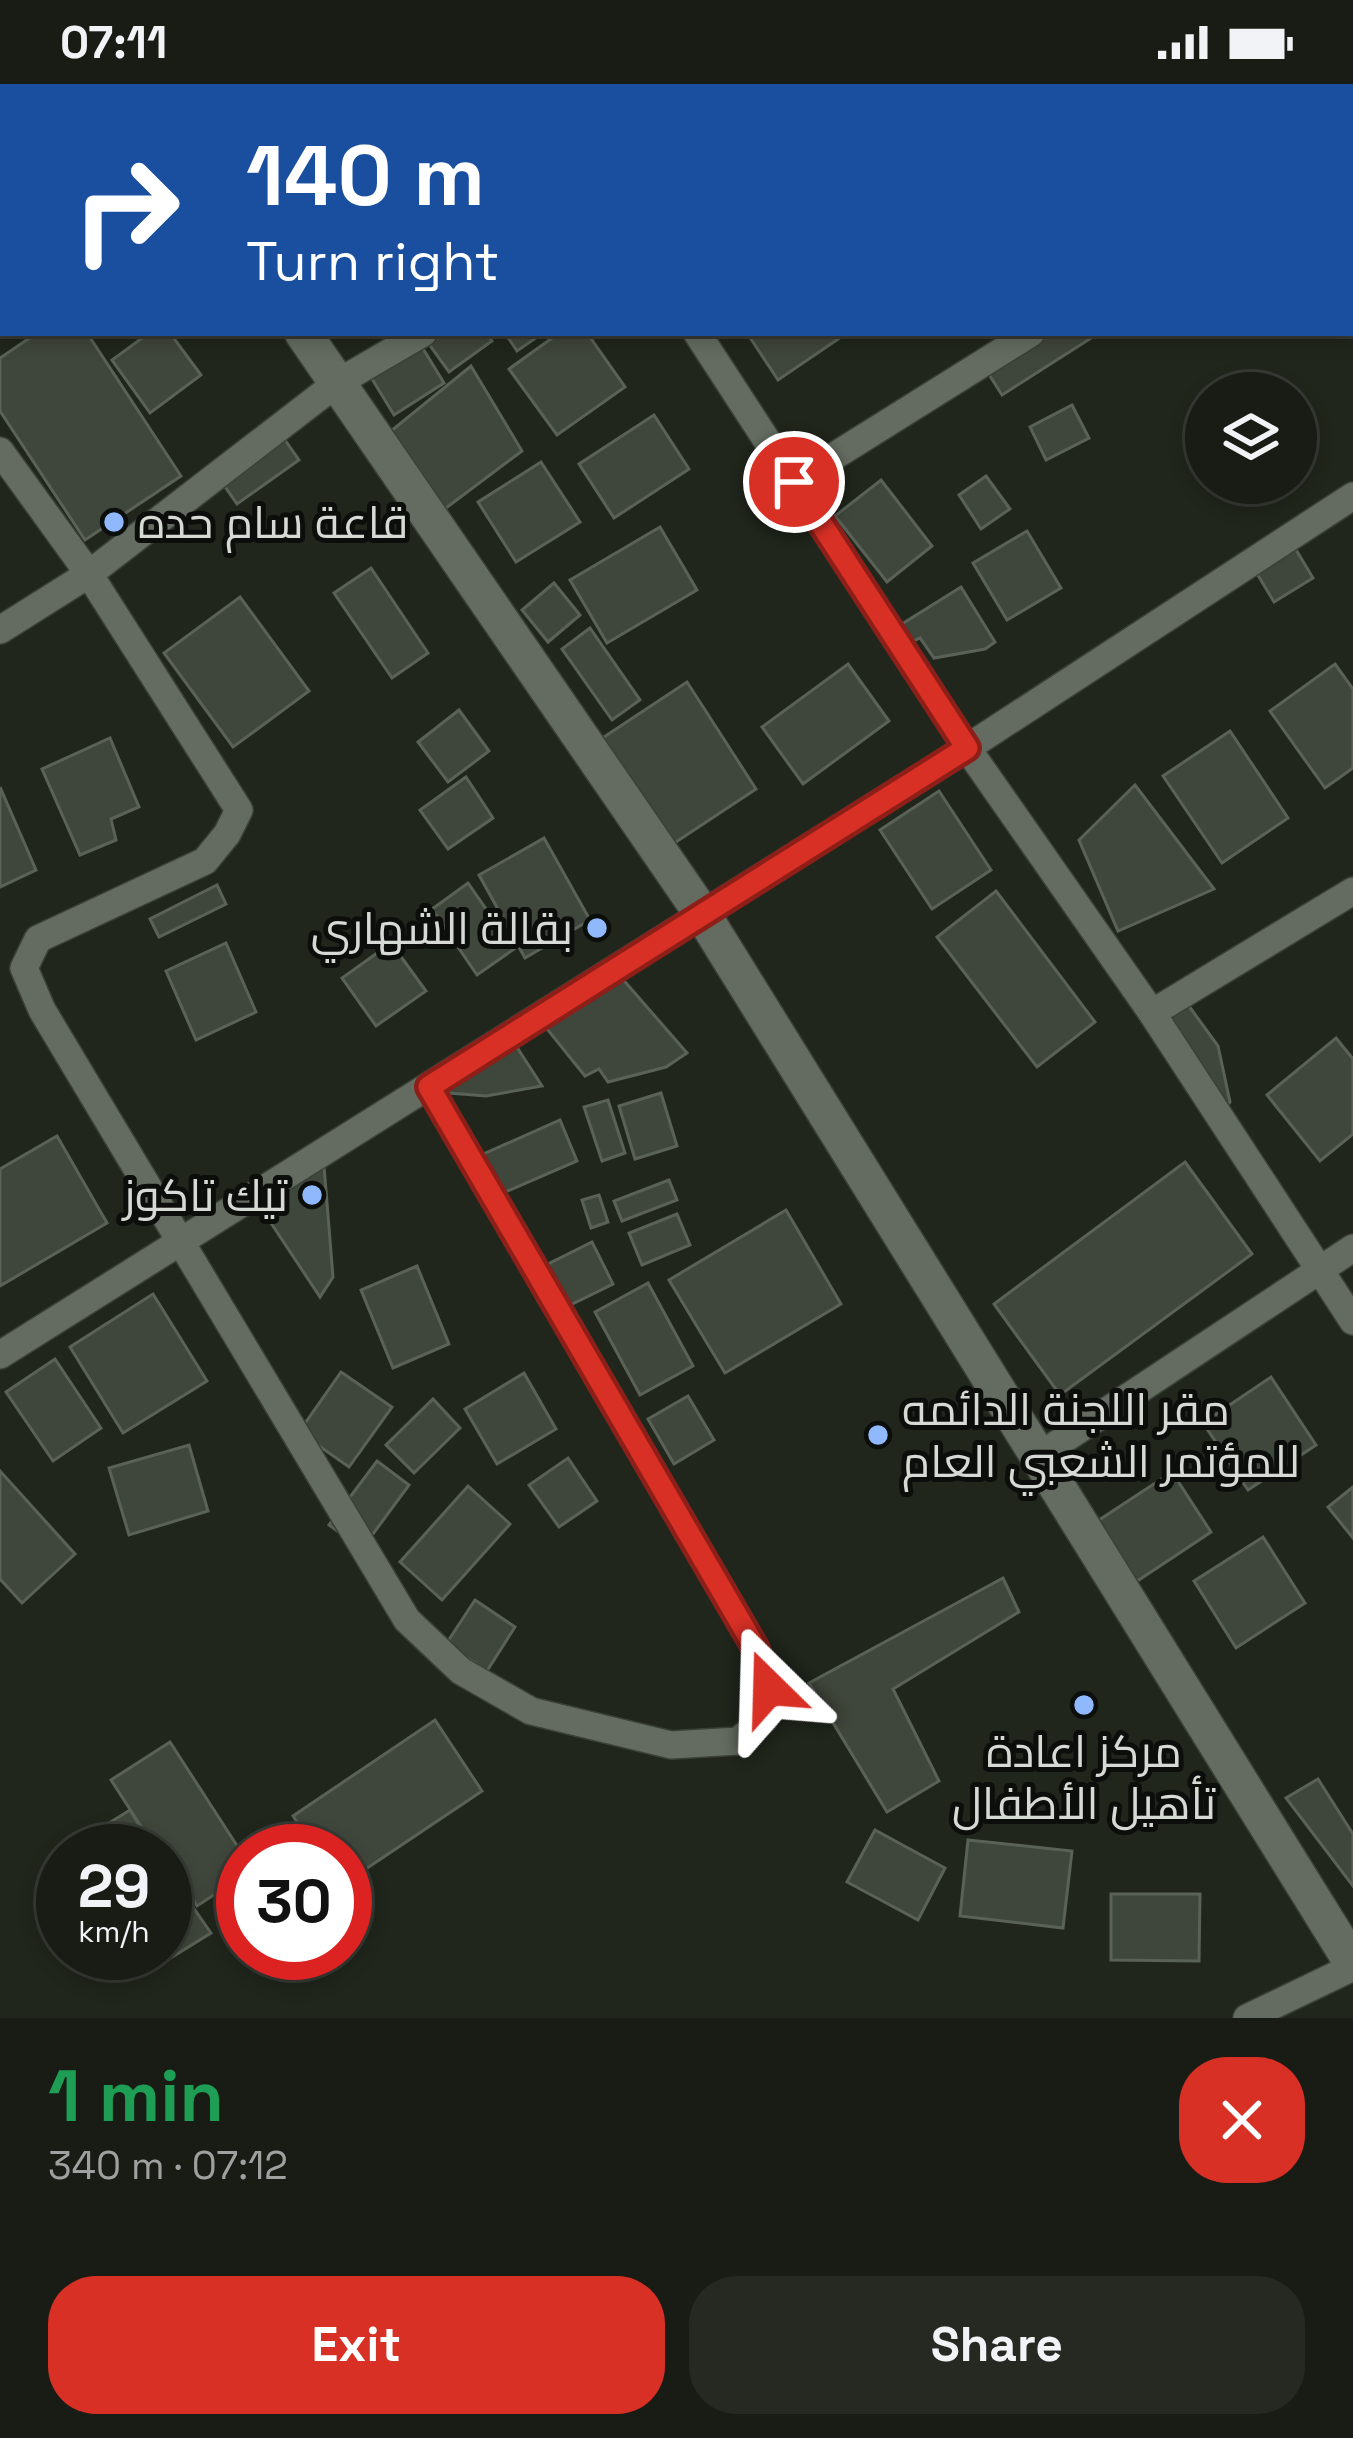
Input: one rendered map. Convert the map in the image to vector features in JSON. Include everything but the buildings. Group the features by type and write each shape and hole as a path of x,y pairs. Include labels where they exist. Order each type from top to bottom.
{"street":[{"path":"305,336 701,912 1353,1965 1246,2018"},
{"path":"0,630 89,574 338,382 418,336"},
{"path":"699,336 967,748 1153,1013 1353,1321"},
{"path":"794,482 1026,336"},
{"path":"0,452 89,574 239,810 205,861 38,939 24,968 42,1010 406,1620 461,1671 532,1711 671,1745 738,1741 764,1719 769,1688 756,1649 429,1087"},
{"path":"0,1354 967,748 1353,496"},
{"path":"1153,1013 1353,891"},
{"path":"1039,1456 1353,1248"}],"place":[{"name":"قاعة سام حده","path":"114,522"},
{"name":"بقالة الشهاري","path":"597,928"},
{"name":"تيك تاكوز","path":"312,1195"},
{"name":"مقر اللجنة الدائمه للمؤتمر الشعبي العام","path":"878,1435"},
{"name":"مركز اعادة تأهيل الأطفال","path":"1084,1705"}],"route":[{"path":"769,1688 756,1649 429,1087 967,748 794,482"}]}
